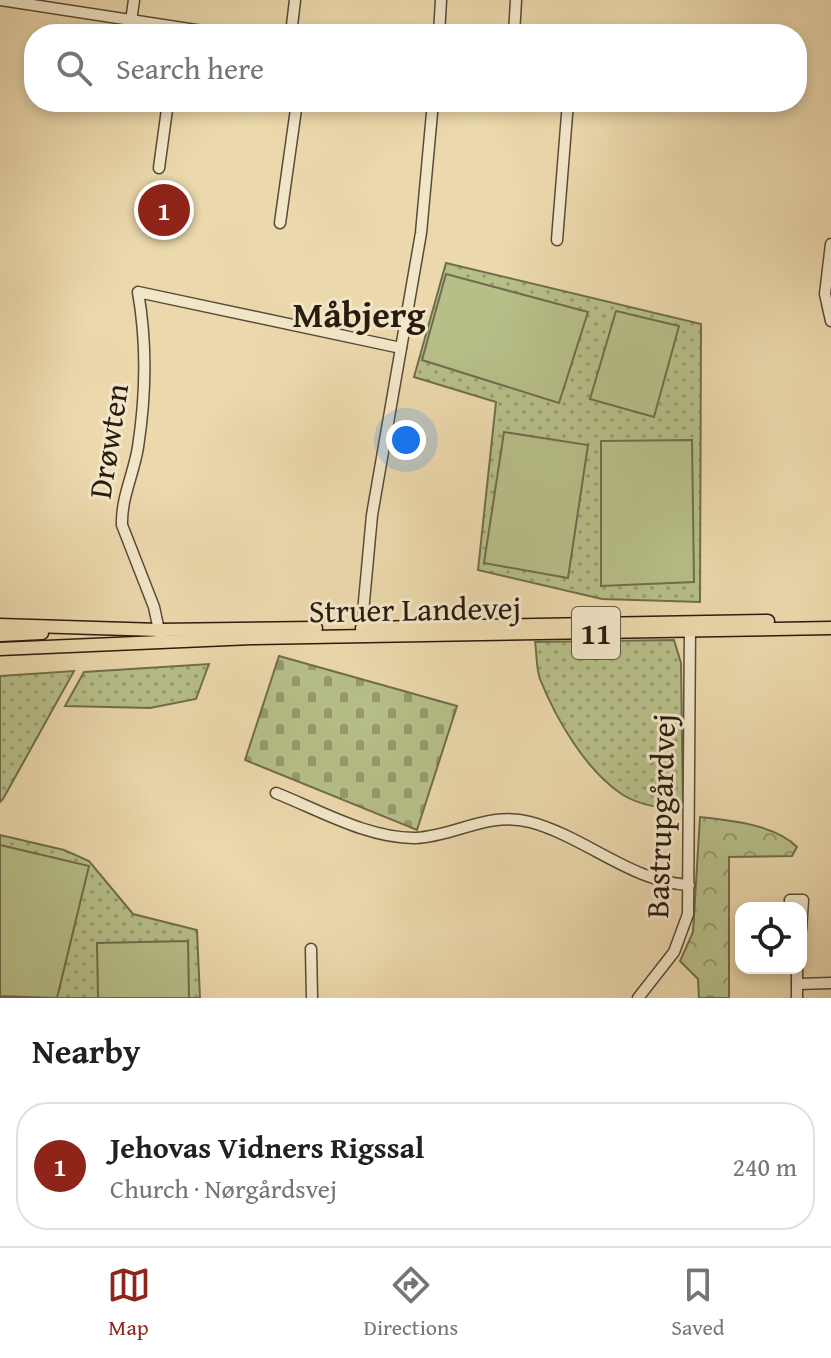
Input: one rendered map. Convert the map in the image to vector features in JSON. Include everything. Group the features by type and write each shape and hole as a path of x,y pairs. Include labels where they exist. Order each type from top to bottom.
{"main road":[{"name":"Struer Landevej","path":"0,649 160,635 831,621"},
{"name":"Struer Landevej","path":"0,625 81,627 160,635"},
{"name":"Struer Landevej","path":"690,626 831,628"},
{"path":"0,635 63,632 81,627"}],"street":[{"path":"0,0 145,24"},
{"path":"131,21 134,0"},
{"path":"292,24 295,0"},
{"path":"440,24 441,0"},
{"path":"515,24 516,0"},
{"path":"159,168 167,112"},
{"path":"280,223 296,112"},
{"path":"361,632 372,515 421,233 432,112"},
{"path":"557,240 567,112"},
{"path":"831,244 825,294 831,321"},
{"name":"Drøwten","path":"160,635 154,607 122,525 122,513 138,447 146,357 138,292 401,348"},
{"name":"Bastrupgårdvej","path":"638,998 674,952 682,935 689,885 690,626"},
{"path":"276,793 377,833 400,837 420,838 482,820 530,822 654,880 689,885"},
{"path":"311,949 312,998"},
{"path":"797,974 797,998"},
{"path":"797,984 831,983"}],"green space":[{"path":"446,263 701,324 700,602 602,599 478,570 496,402 414,377"},
{"path":"446,274 588,312 559,403 422,360"},
{"path":"616,311 679,326 654,417 590,399"},
{"path":"504,432 588,445 568,578 484,563"},
{"path":"692,440 694,582 601,586 601,441"},
{"path":"674,640 681,663 683,810 630,799 609,785 597,772 574,743 547,694 539,675 535,642"},
{"path":"279,656 457,706 417,830 245,760"},
{"path":"209,664 196,699 150,708 65,706 84,672"},
{"path":"74,671 3,799 0,802 0,676"},
{"path":"700,817 765,829 797,847 792,856 729,857 729,998 699,998 698,979 680,961 693,932"},
{"path":"0,835 64,850 89,861 133,914 197,930 200,998 0,998"},
{"path":"0,845 89,866 57,998 0,996"},
{"path":"188,941 189,998 98,998 97,943"}],"place":[{"name":"Jehovas Vidners Rigssal","path":"164,210"}],"district":[{"name":"Måbjerg","path":"359,313"}]}
